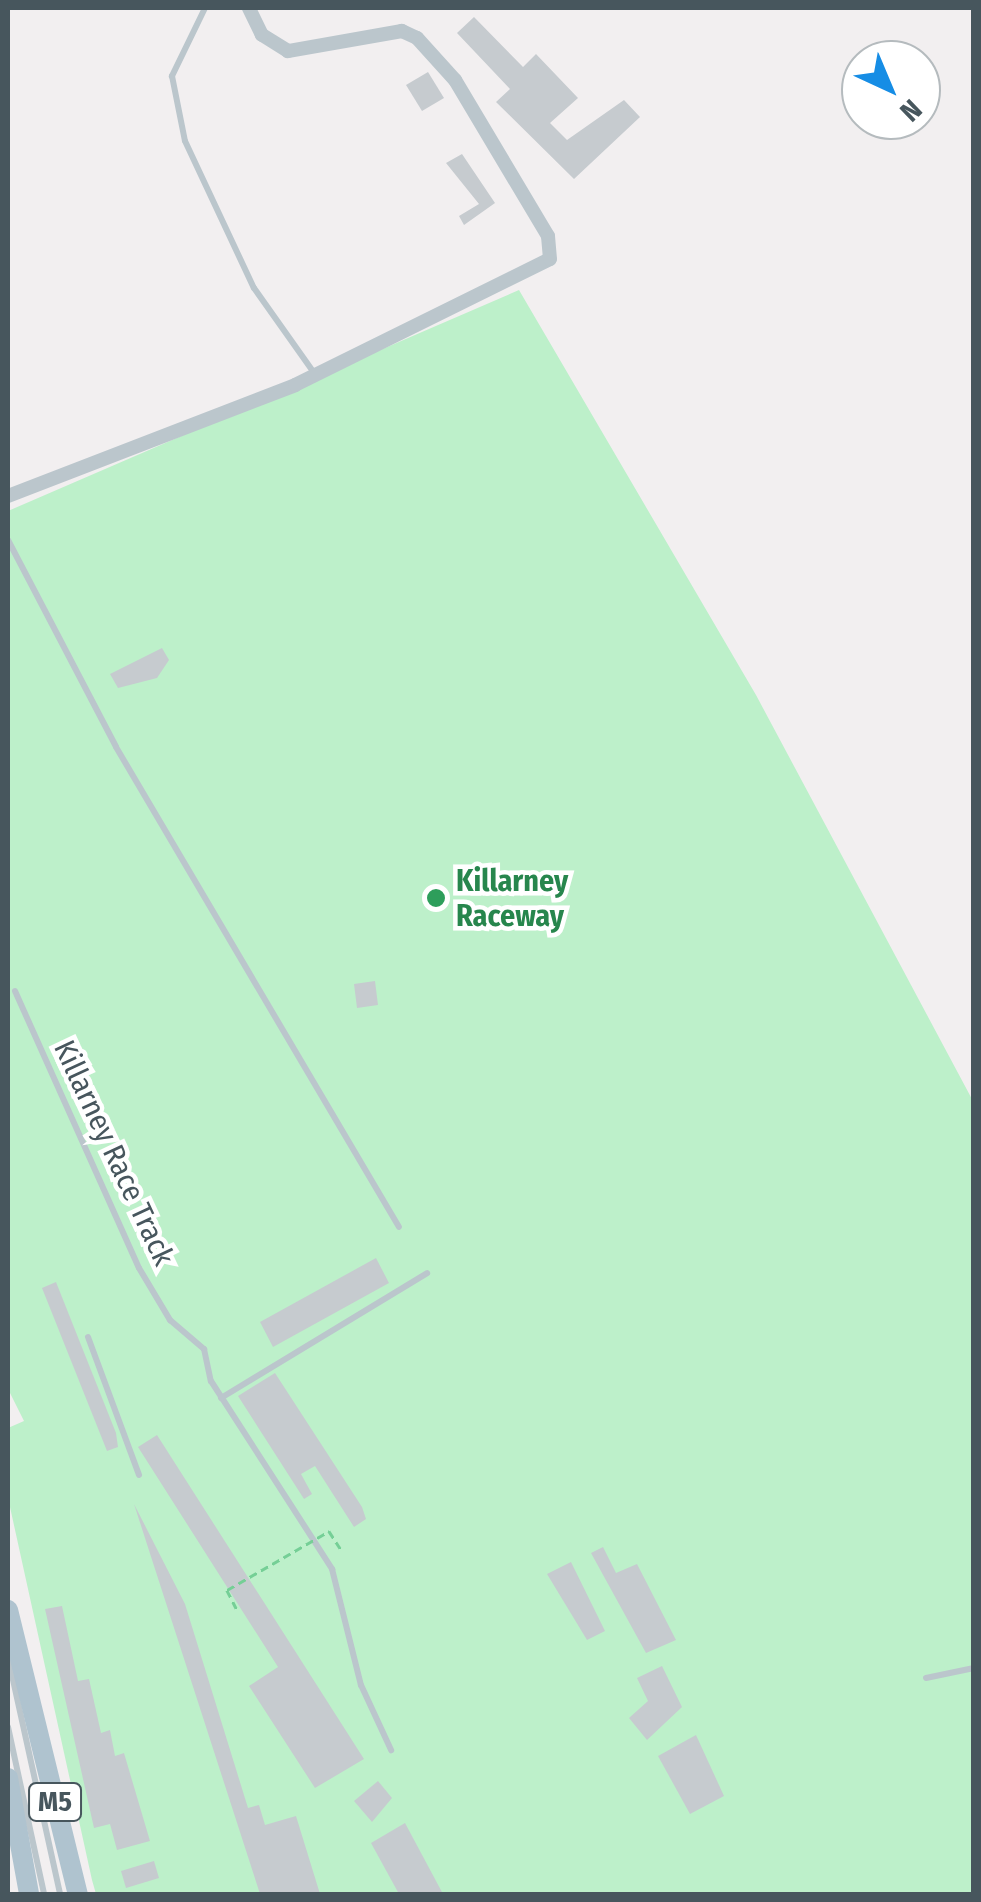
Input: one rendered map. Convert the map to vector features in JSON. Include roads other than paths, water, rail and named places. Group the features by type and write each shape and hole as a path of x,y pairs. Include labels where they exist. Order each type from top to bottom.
{"main road":[{"name":"M5","path":"8,1610 78,1894"},
{"name":"M5","path":"8,1778 29,1894"}],"street":[{"path":"8,496 316,375 536,271 552,246 455,80 418,38 402,31 288,51 262,34 248,8"}],"lane":[{"path":"205,8 172,76 185,141 254,288 316,375"},
{"path":"8,540 126,763 399,1227"},
{"name":"Killarney Race Track","path":"15,991 104,1202 170,1320 204,1349 221,1398 332,1569 361,1685 391,1750"},
{"path":"221,1398 427,1272"},
{"path":"88,1336 139,1475"},
{"path":"8,1657 60,1894"},
{"path":"926,1678 974,1668"},
{"path":"8,1727 44,1894"}],"place":[{"name":"Killarney Raceway","path":"436,898"}]}
